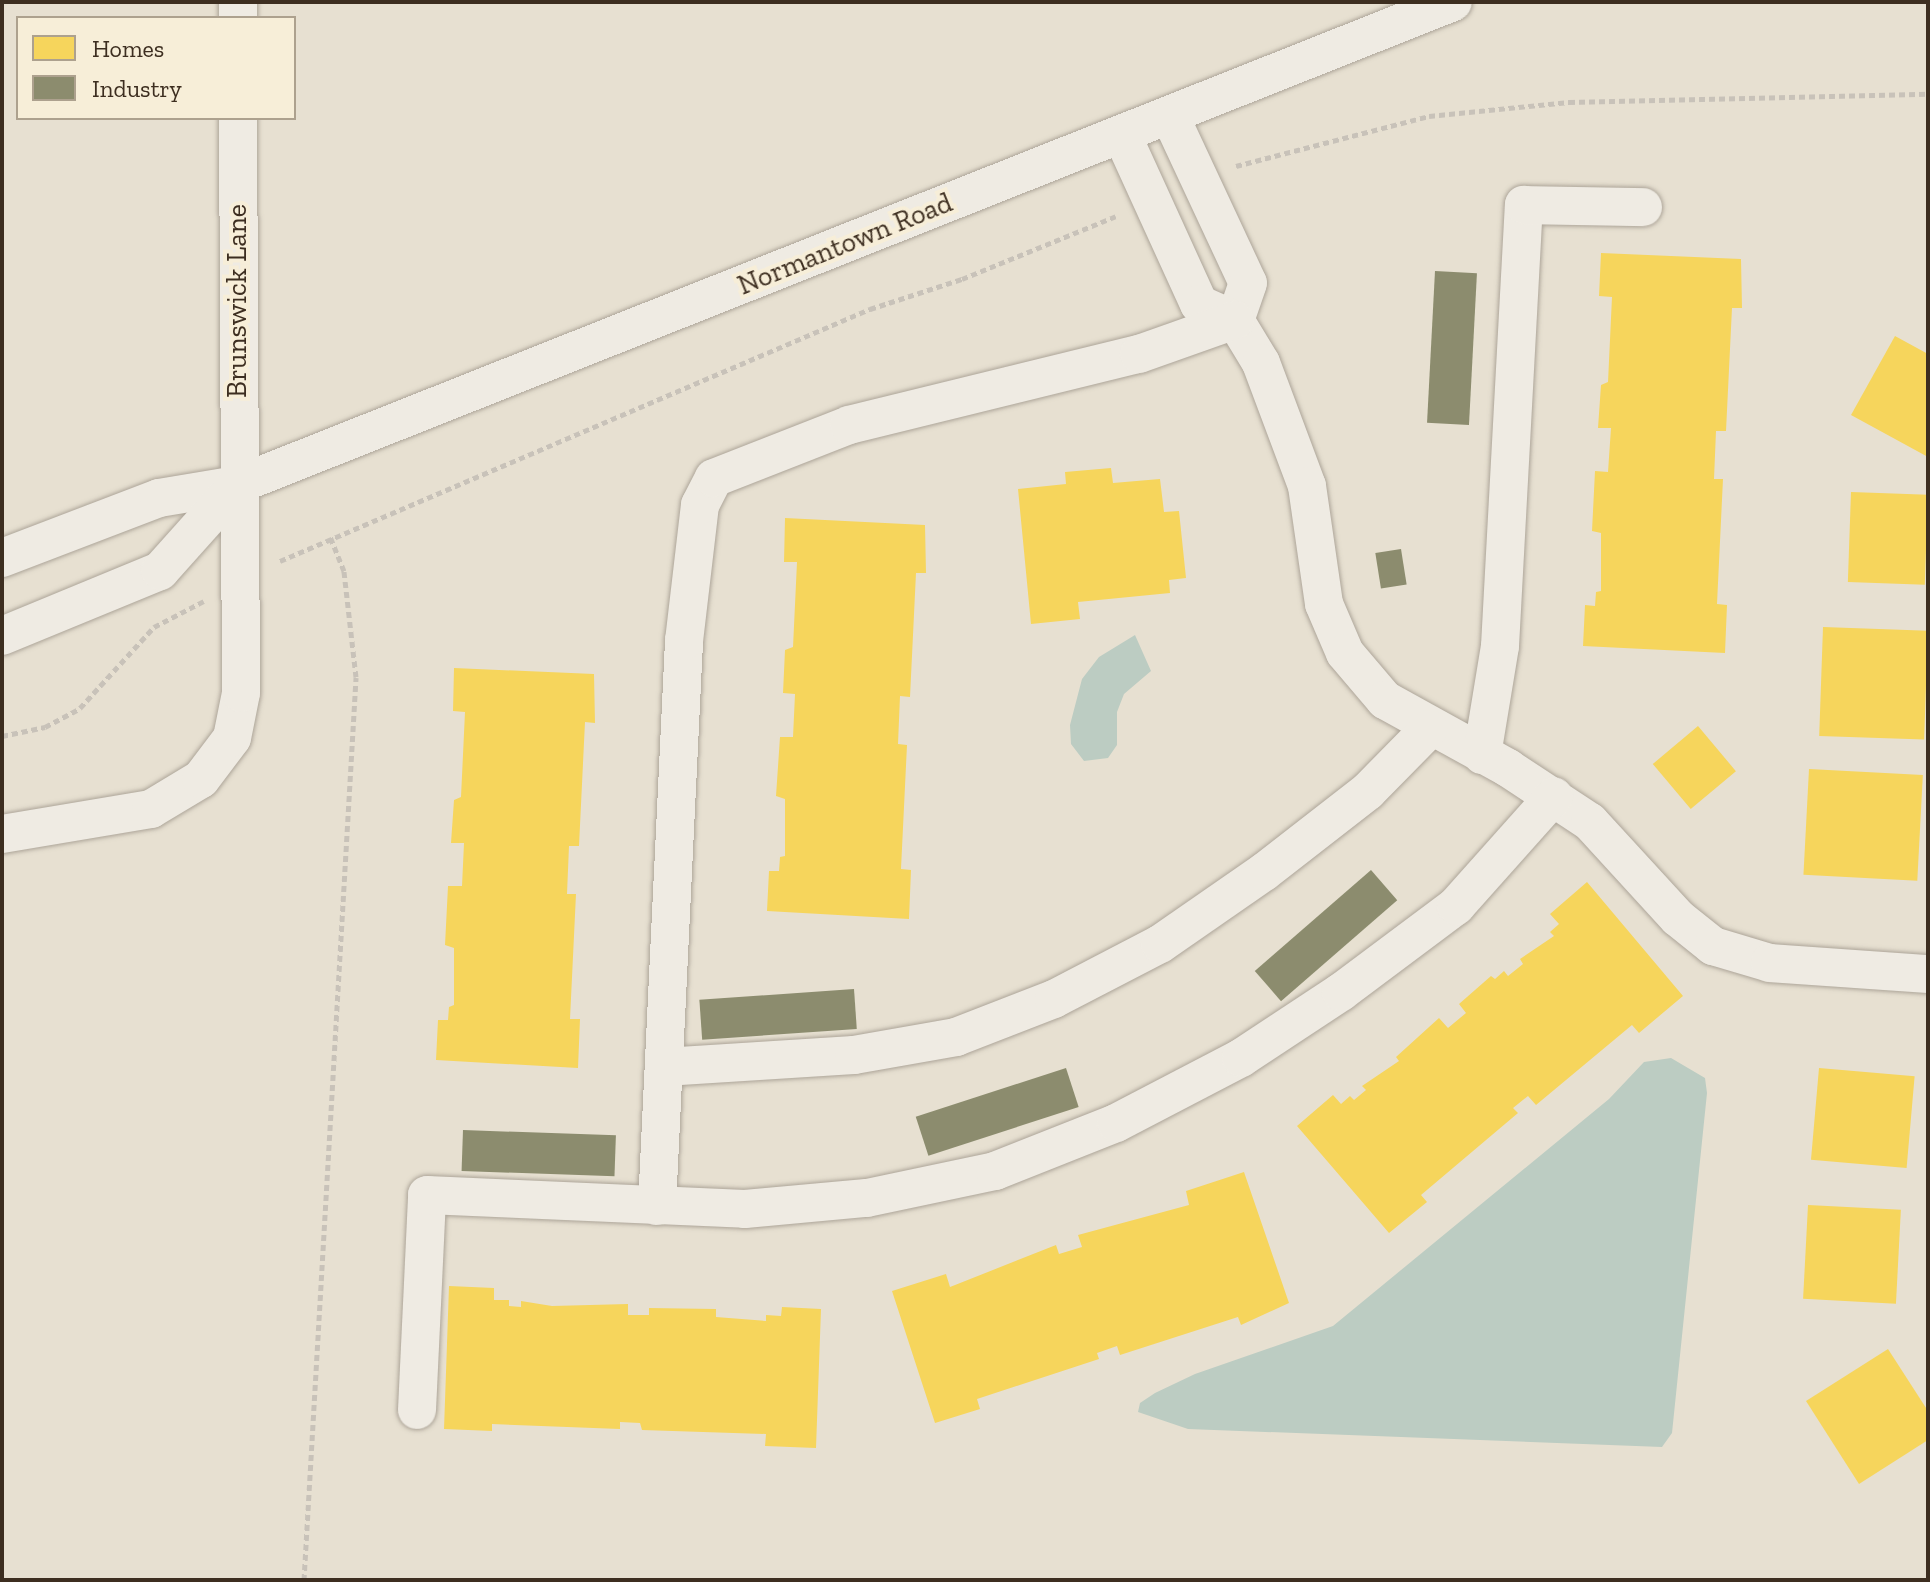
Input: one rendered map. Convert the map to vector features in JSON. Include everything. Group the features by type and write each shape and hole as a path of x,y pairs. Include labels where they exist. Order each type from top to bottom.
{"street":[{"name":"Normantown Road","path":"2,558 159,498 237,485 1453,2"},
{"path":"1170,116 1203,179 1248,283 1235,320"},
{"name":"Brunswick Lane","path":"2,834 151,809 201,779 232,738 241,693 237,485 238,120"},
{"path":"1122,135 1199,304 1235,320 1261,363 1290,433 1307,486 1324,604 1345,653 1385,700 1429,729 1554,796 1590,822 1678,918 1713,946 1770,963 1928,974"},
{"path":"1482,755 1500,646 1524,205 1643,207"},
{"path":"657,1206 684,641 698,515 714,478 849,425 1139,354 1235,320"},
{"name":"Normantown Road","path":"2,636 160,571 237,485"},
{"path":"664,1067 854,1055 956,1037 1054,999 1160,944 1264,872 1368,791 1429,729"},
{"path":"417,1410 427,1195 745,1209 867,1198 995,1171 1116,1123 1241,1058 1456,906 1554,796"}],"path":[{"path":"1203,179 1429,116 1569,102 1928,94"},
{"path":"2,736 45,727 80,708 154,627 330,536 464,485 870,309 962,279 1151,201"},
{"path":"304,1580 356,677 344,571 330,536"}],"shaded area":[{"path":"1135,635 1151,671 1124,694 1117,712 1117,745 1108,758 1084,761 1071,744 1070,725 1082,679 1099,657"},
{"path":"1671,1058 1705,1078 1707,1093 1672,1433 1662,1447 1188,1429 1138,1412 1140,1403 1155,1393 1195,1374 1333,1326 1609,1099 1644,1062"}],"building: Homes":[{"path":"1601,253 1741,259 1742,308 1732,308 1726,431 1716,431 1714,479 1723,479 1717,604 1727,605 1725,653 1583,646 1585,605 1595,606 1596,592 1601,591 1601,533 1592,531 1595,471 1608,472 1611,428 1598,428 1601,385 1608,382 1612,297 1599,296"},
{"path":"1895,336 1928,354 1928,457 1851,415"},
{"path":"1111,468 1113,483 1160,479 1164,512 1179,511 1186,578 1169,580 1170,593 1078,602 1080,619 1031,624 1018,489 1066,484 1065,472"},
{"path":"1851,492 1928,495 1925,585 1848,582"},
{"path":"785,518 925,525 926,573 916,573 910,697 900,696 898,744 907,745 901,869 911,870 909,919 767,911 769,871 779,871 780,857 785,856 785,799 776,796 780,737 793,737 795,694 783,693 785,650 793,647 797,562 784,562"},
{"path":"1823,627 1928,631 1924,740 1819,736"},
{"path":"454,668 594,674 595,723 585,722 579,846 569,846 567,894 576,894 570,1019 580,1019 578,1068 436,1060 438,1020 448,1020 449,1007 454,1005 454,948 445,945 448,886 462,886 464,843 451,843 454,800 461,797 465,712 453,711"},
{"path":"1698,726 1736,771 1691,809 1653,764"},
{"path":"1809,769 1923,775 1917,881 1803,875"},
{"path":"1587,882 1683,996 1639,1033 1632,1025 1536,1105 1528,1096 1513,1108 1518,1113 1421,1195 1427,1202 1389,1233 1297,1126 1333,1095 1341,1104 1350,1096 1354,1100 1366,1090 1362,1086 1399,1061 1396,1057 1439,1018 1448,1028 1466,1013 1459,1004 1491,976 1495,979 1504,971 1508,976 1523,964 1520,959 1554,936 1550,932 1559,924 1550,914"},
{"path":"1819,1068 1915,1076 1907,1168 1811,1160"},
{"path":"1244,1172 1289,1303 1241,1325 1238,1317 1120,1355 1117,1346 1097,1353 1099,1359 977,1399 980,1409 935,1423 892,1291 946,1274 950,1287 1056,1245 1059,1254 1082,1247 1078,1235 1189,1205 1186,1191"},
{"path":"1808,1205 1901,1210 1896,1304 1803,1299"},
{"path":"449,1286 494,1288 494,1300 509,1300 509,1306 521,1307 521,1301 552,1306 628,1304 628,1315 649,1315 649,1308 716,1309 716,1317 766,1321 766,1315 781,1316 782,1307 821,1309 816,1448 765,1446 766,1434 642,1430 640,1423 620,1422 620,1429 492,1424 492,1431 444,1429"},
{"path":"1888,1349 1928,1411 1928,1440 1859,1484 1806,1401"}],"building: Industry":[{"path":"1435,271 1477,273 1469,425 1427,423"},
{"path":"1401,549 1407,585 1381,589 1375,553"},
{"path":"1371,870 1397,900 1281,1001 1255,971"},
{"path":"854,989 857,1029 702,1040 699,1000"},
{"path":"1066,1068 1079,1107 928,1156 916,1117"},
{"path":"463,1130 616,1135 614,1176 462,1171"}]}
